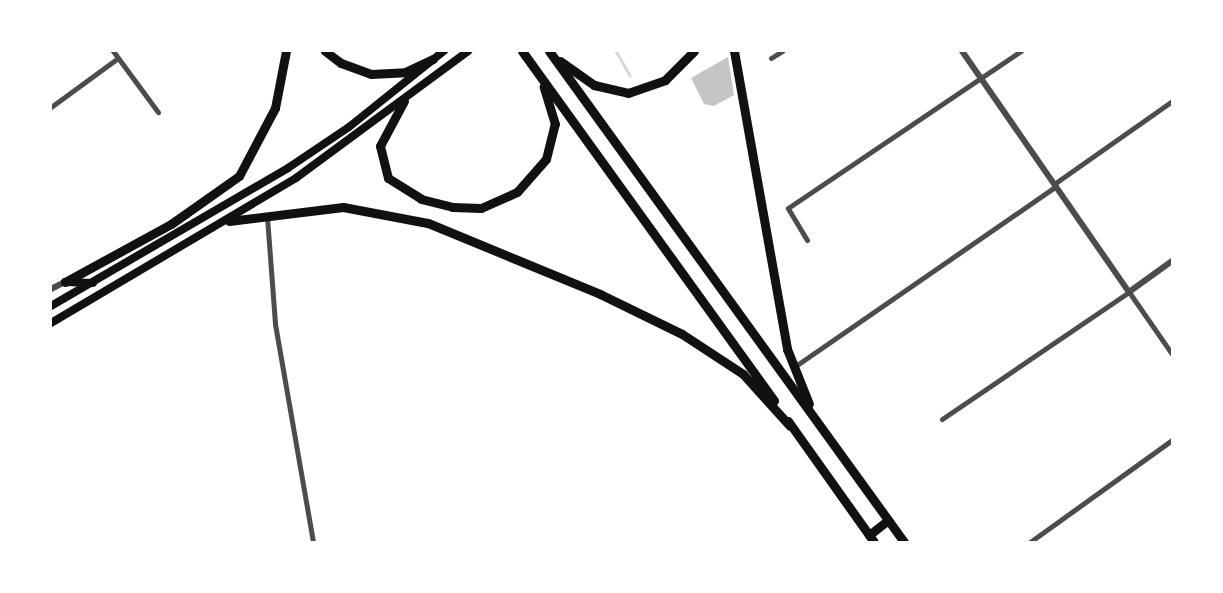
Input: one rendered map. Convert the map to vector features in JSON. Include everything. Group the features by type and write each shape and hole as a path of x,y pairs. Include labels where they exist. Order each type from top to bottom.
{"highway":[{"path":"65,282 172,224 239,176 275,108 286,51"},
{"path":"325,51 341,63 371,74 405,72 433,59"},
{"path":"522,51 871,539 888,520"},
{"path":"551,53 594,85 628,93 666,80 694,51"},
{"path":"734,51 794,367 815,419"},
{"path":"551,53 904,542"},
{"path":"404,101 380,146 388,178 401,189 432,202 463,208 489,206 523,187 550,150 554,116 538,72"},
{"path":"225,223 266,214 343,207 428,223 600,294 682,334 743,374 790,426"}],"main road":[{"path":"51,306 96,283 210,216 349,127 444,51"},
{"path":"51,323 225,223 404,101 468,51"},
{"path":"65,282 96,283"}],"street":[{"path":"113,51 158,112"},
{"path":"771,58 782,51"},
{"path":"962,51 1172,354"},
{"path":"807,240 788,208 982,80 1021,51"},
{"path":"51,107 118,58"},
{"path":"794,367 1172,101"},
{"path":"266,214 275,324 313,542"},
{"path":"942,419 1172,261"},
{"path":"51,289 65,282"},
{"path":"1030,542 1172,440"}],"building":[{"path":"728,57 734,95 714,106 704,104 691,78"}],"waterway":[{"path":"616,51 630,75"}]}
